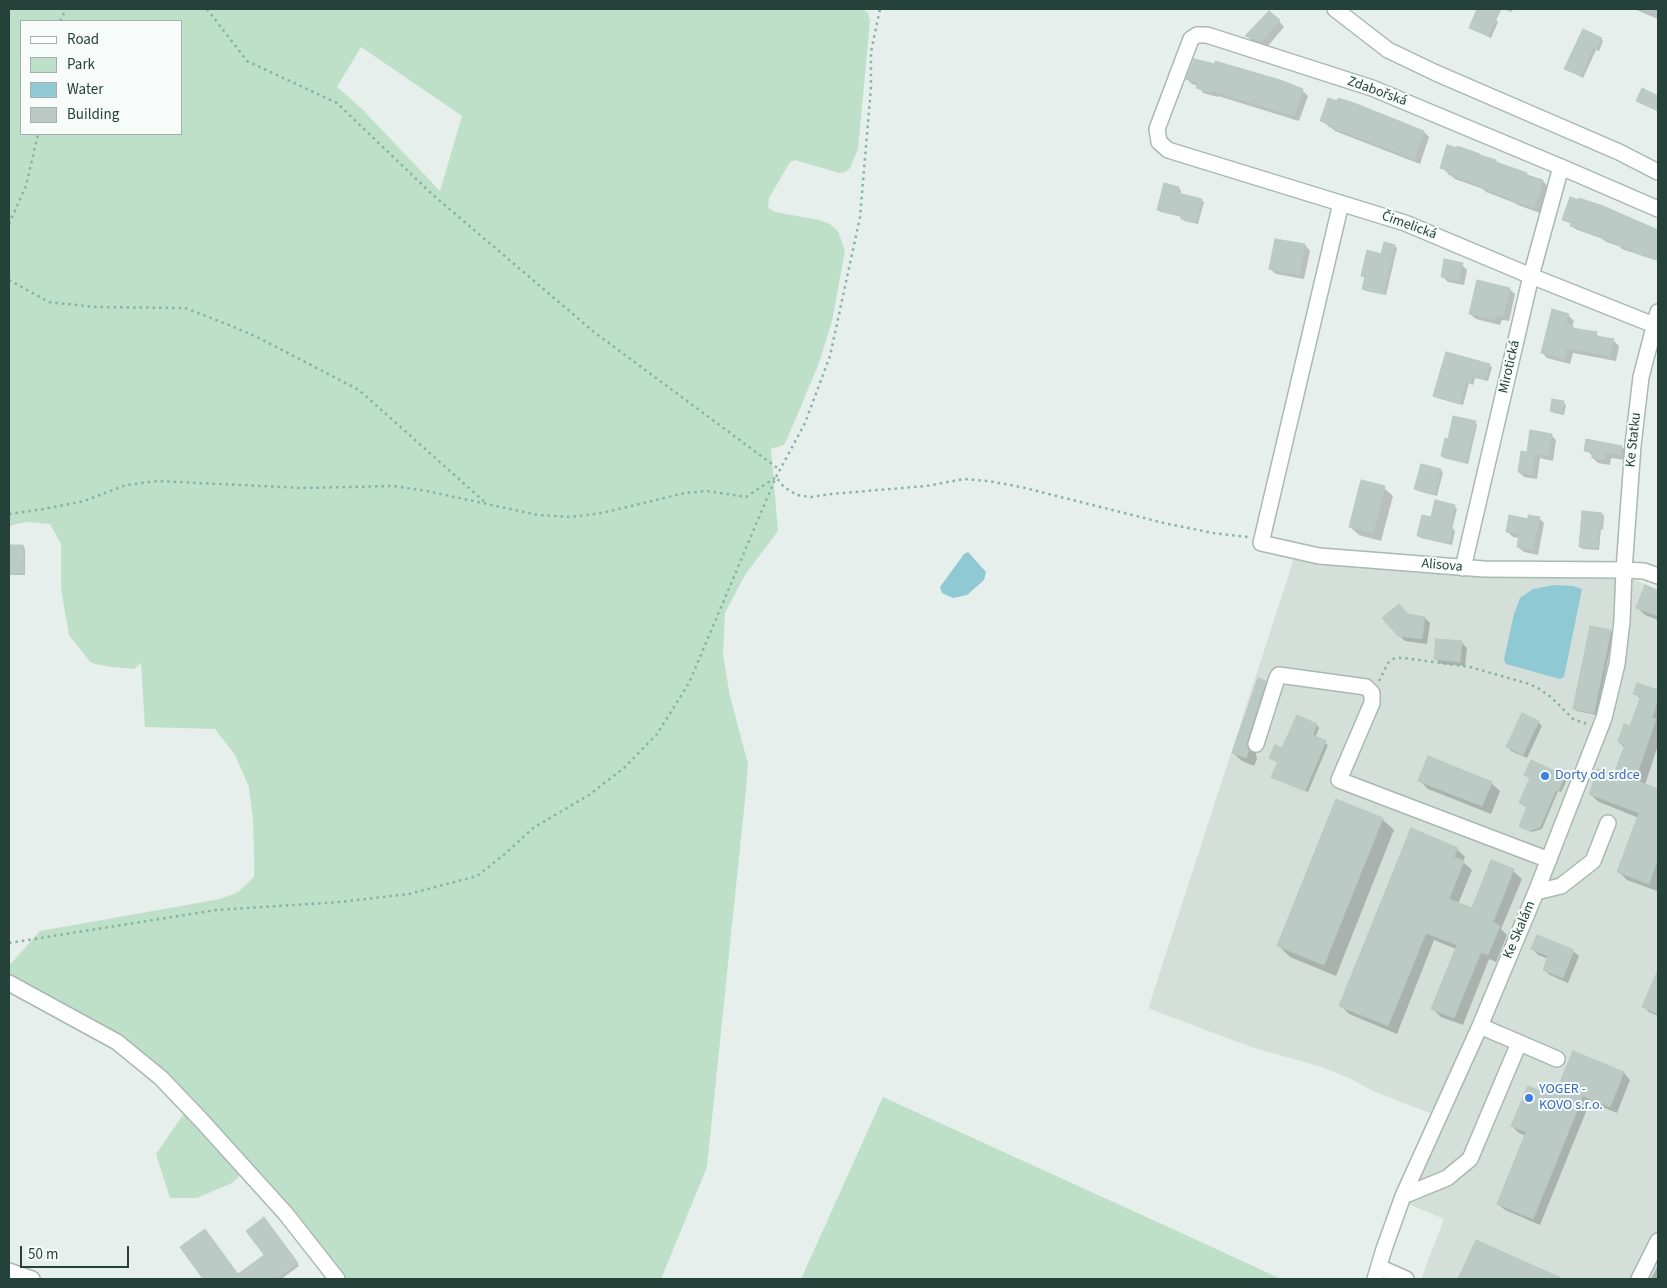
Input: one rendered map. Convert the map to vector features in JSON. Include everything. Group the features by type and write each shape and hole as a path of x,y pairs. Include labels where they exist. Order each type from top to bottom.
{"street":[{"path":"1335,9 1388,50 1436,73 1619,152 1658,172"},
{"name":"Zdabořská","path":"1159,142 1157,129 1191,39 1197,35 1207,35 1372,88 1658,209"},
{"name":"Čimelická","path":"1159,142 1168,150 1406,223 1531,276 1656,319"},
{"name":"Mirotická","path":"1462,568 1531,276 1562,167"},
{"path":"1261,543 1341,203"},
{"name":"Ke Statku","path":"1624,570 1634,435 1641,377 1656,319"},
{"name":"Alisova","path":"1261,543 1319,556 1462,568 1624,570 1644,571 1658,576"},
{"name":"Ke Skalám","path":"1377,1273 1402,1196 1480,1026 1549,860 1600,729 1617,664 1622,621 1624,570"},
{"path":"1256,744 1279,675 1366,687 1372,693 1372,702 1339,780 1549,860"},
{"path":"1536,892 1561,886 1594,861 1608,823"},
{"path":"9,983 117,1042 161,1078 286,1214 337,1279"},
{"path":"1480,1026 1557,1059"},
{"path":"1402,1196 1447,1178 1470,1158 1519,1043"},
{"path":"1639,1279 1658,1241"},
{"path":"9,1271 32,1279"},
{"path":"1377,1273 1406,1279"}],"path":[{"path":"207,9 247,61 337,103 433,194 594,332 780,470"},
{"path":"9,943 216,910 340,902 409,894 477,876 533,828 589,796 624,767 658,734 689,683 776,477 805,423 830,356 860,217 871,87 871,52 880,9"},
{"path":"9,224 26,186 38,135"},
{"path":"9,280 49,302 96,307 185,308 259,338 359,390 488,504"},
{"path":"776,477 796,495 812,497 926,486 964,479 988,481 1021,487 1168,524 1212,533 1251,537 1261,543"},
{"path":"9,514 44,510 84,501 126,485 158,481 302,488 394,486 427,491 538,515 570,517 602,513 684,493 707,491 746,497 776,477"},
{"path":"1372,693 1388,664 1395,658 1470,667 1538,688 1551,697 1573,719 1600,729"}],"shaded area":[{"path":"1295,555 1634,580 1658,589 1658,1279 1421,1279 1444,1219 1406,1203 1446,1119 1375,1092 1349,1078 1322,1067 1251,1047 1150,1009 1149,1006"}],"green space":[{"path":"9,9 862,9 868,13 870,21 858,149 850,168 845,172 839,173 795,160 790,162 769,198 768,208 775,212 819,220 830,224 838,231 845,251 832,321 819,363 784,445 771,449 778,531 745,575 725,613 723,655 730,696 748,764 746,790 707,1167 661,1279 346,1279 251,1165 232,1183 197,1198 170,1198 156,1154 194,1099 123,1037 10,979 9,966 40,931 220,899 238,892 254,877 253,820 249,787 235,755 215,729 145,727 141,663 134,669 91,663 69,635 61,589 61,544 50,524 26,522 9,526","holes":["361,47 462,116 440,191 362,109 337,87"]},
{"path":"883,1097 1188,1236 1281,1279 801,1279"}],"water":[{"path":"968,552 986,572 984,580 967,595 953,598 942,593 940,587 964,554"},
{"path":"1555,585 1573,586 1582,589 1564,677 1560,679 1506,664 1504,659 1514,614 1520,598 1533,589"}],"building":[{"path":"1477,9 1501,9 1488,36 1469,28"},
{"path":"1269,11 1280,20 1262,41 1245,36"},
{"path":"1583,29 1602,38 1596,50 1593,48 1581,76 1564,69"},
{"path":"1194,59 1215,64 1215,61 1280,80 1303,89 1294,116 1213,91 1212,93 1196,88 1198,83 1186,79"},
{"path":"1642,88 1658,96 1658,111 1636,101"},
{"path":"1328,98 1337,101 1338,98 1354,103 1424,131 1414,159 1328,126 1329,124 1320,121"},
{"path":"1447,145 1457,148 1457,146 1480,154 1543,180 1534,208 1448,174 1449,171 1440,168"},
{"path":"1164,183 1179,187 1178,193 1202,199 1196,223 1181,219 1181,216 1157,210"},
{"path":"1570,197 1603,206 1658,230 1658,260 1633,252 1633,250 1602,239 1602,237 1570,226 1571,223 1562,220"},
{"path":"1275,239 1305,244 1299,275 1269,269"},
{"path":"1384,242 1395,245 1383,294 1362,289 1365,277 1361,276 1367,250 1381,254"},
{"path":"1444,259 1463,263 1459,281 1441,277"},
{"path":"1477,280 1510,288 1503,317 1496,315 1495,320 1469,314"},
{"path":"1552,309 1569,314 1566,324 1573,325 1572,328 1597,332 1596,336 1614,339 1610,356 1567,348 1565,359 1541,353"},
{"path":"1446,352 1490,364 1485,380 1473,376 1471,383 1466,382 1460,404 1433,396"},
{"path":"1552,399 1564,401 1562,413 1550,411"},
{"path":"1453,416 1476,421 1466,462 1441,456 1445,438 1448,439"},
{"path":"1530,430 1552,434 1548,456 1535,454 1532,475 1518,472 1521,451 1527,452"},
{"path":"1586,439 1622,446 1621,455 1606,453 1605,460 1592,458 1592,452 1584,451"},
{"path":"1421,464 1441,469 1435,494 1414,489"},
{"path":"1361,480 1385,486 1373,533 1349,527"},
{"path":"1435,500 1455,505 1450,527 1453,528 1449,543 1417,536 1422,515 1431,517"},
{"path":"1582,511 1602,513 1597,548 1579,547"},
{"path":"1509,515 1528,519 1528,515 1540,517 1533,550 1517,547 1519,534 1506,532"},
{"path":"9,545 23,545 24,573 9,573"},
{"path":"1645,585 1658,591 1658,616 1636,608"},
{"path":"1399,604 1408,614 1425,617 1422,639 1398,636 1382,618"},
{"path":"1590,626 1611,630 1594,713 1573,709"},
{"path":"1436,639 1462,641 1460,662 1434,659"},
{"path":"1258,678 1266,681 1247,741 1249,750 1246,758 1232,753"},
{"path":"1637,683 1658,690 1658,699 1652,718 1656,719 1635,780 1658,789 1658,858 1649,884 1617,872 1639,813 1589,794 1598,769 1614,774 1625,745 1618,742 1624,724 1630,726 1641,696 1633,694"},
{"path":"1522,713 1539,721 1523,755 1506,747"},
{"path":"1297,715 1317,724 1313,735 1326,741 1305,791 1271,777 1278,762 1269,758 1275,745 1282,748"},
{"path":"1428,756 1492,782 1482,806 1418,781"},
{"path":"1531,760 1565,776 1558,791 1556,790 1540,827 1529,831 1519,826 1527,807 1519,803 1530,778 1524,775"},
{"path":"1336,799 1383,818 1324,965 1277,946"},
{"path":"1411,828 1458,848 1454,857 1464,861 1449,899 1472,908 1491,860 1514,869 1493,922 1500,926 1488,955 1481,952 1454,1018 1431,1009 1457,945 1426,933 1388,1026 1339,1006"},
{"path":"1537,935 1574,950 1563,978 1543,970 1548,956 1531,949"},
{"path":"1658,970 1658,1014 1642,1007"},
{"path":"1573,1051 1624,1072 1610,1107 1583,1096 1533,1219 1497,1204 1526,1132 1511,1126 1528,1086 1542,1092 1546,1082 1558,1087"},
{"path":"264,1217 298,1263 276,1279 203,1279 180,1247 205,1229 238,1274 264,1255 246,1231"},
{"path":"1476,1240 1563,1279 1458,1279"}],"place":[{"name":"Dorty od srdce","path":"1545,776"},
{"name":"YOGER - KOVO s.r.o.","path":"1529,1098"}]}
